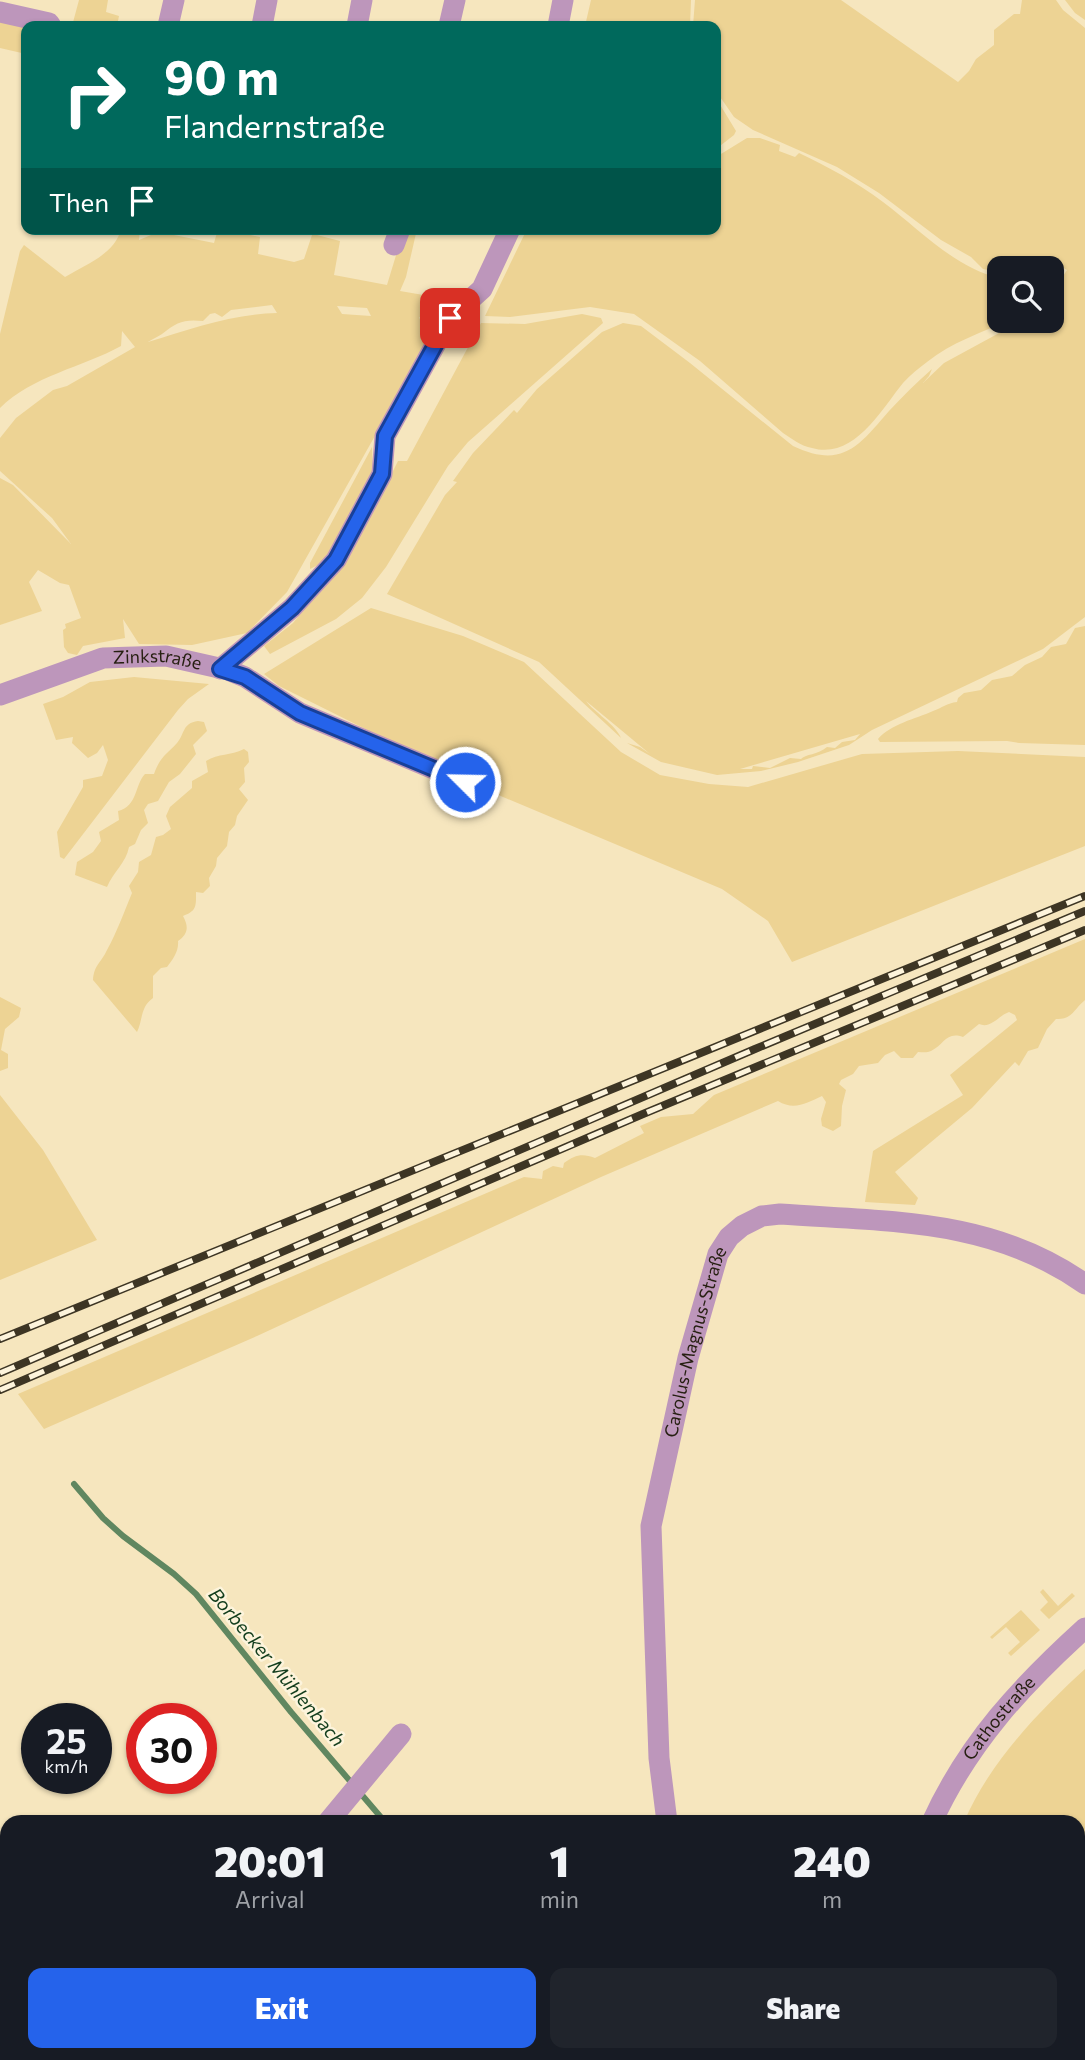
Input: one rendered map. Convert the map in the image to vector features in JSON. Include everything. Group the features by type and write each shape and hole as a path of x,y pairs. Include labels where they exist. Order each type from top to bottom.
{"street":[{"path":"169,21 174,0"},
{"path":"263,21 267,0"},
{"path":"357,21 362,0"},
{"path":"450,21 455,0"},
{"path":"559,21 563,0"},
{"path":"0,12 39,21"},
{"path":"220,669 292,608 336,560 382,474 385,436 450,318 482,289 507,235"},
{"name":"Zinkstraße","path":"0,695 103,657 166,656 245,677 312,718 465,782"},
{"name":"Carolus-Magnus-Straße","path":"666,1815 659,1758 651,1526 688,1357 718,1254 729,1237 742,1226 762,1216 780,1214 930,1225 988,1237 1028,1251 1050,1261 1085,1284"},
{"name":"Cathostraße","path":"936,1815 956,1776 989,1726 1024,1685 1085,1628"},
{"path":"334,1815 401,1734"}],"shaded area":[{"path":"79,0 108,0 106,12 119,16 118,21 73,21"},
{"path":"591,0 691,0 690,21 586,21"},
{"path":"695,0 841,0 958,82 976,59 994,45 994,30 1014,14 1020,14 1022,0 1056,0 1063,10 1085,28 1085,617 1043,649 872,730 849,745 761,771 717,775 661,762 627,743 650,754 586,701 615,728 621,738 539,662 387,594 445,495 457,482 453,481 473,453 514,410 517,413 537,389 602,332 623,323 641,326 793,446 824,455 837,455 848,451 868,435 932,369 923,383 944,363 999,333 1064,333 1064,275 1067,270 1064,268 1064,256 987,256 987,270 983,269 971,257 941,240 879,193 837,167 753,130 734,117 721,98 721,21 693,21","holes":["860,734 855,740 842,742 835,748 827,747 801,759 790,758 770,768 753,766 752,769 740,769"]},
{"path":"1065,0 1085,0 1085,20 1075,13"},
{"path":"0,19 21,25 21,53 0,48"},
{"path":"721,106 736,131 721,145"},
{"path":"747,138 760,138 780,145 779,151 795,157 799,153 863,188 952,256 987,274 987,330 957,343 927,362 903,383 865,430 841,447 827,450 804,446 783,433 700,361 634,314 590,307 510,317 485,316 524,235 721,235 721,154"},
{"path":"119,235 139,235 139,240 151,235 174,235 214,243 216,235 250,235 260,237 258,254 294,262 304,259 312,235 317,235 340,241 334,275 387,285 402,235 416,235 400,291 441,298 436,306 441,312 429,320 419,317 421,322 438,324 287,592 247,633 192,645 139,644 123,619 125,638 83,646 77,655 68,653 64,647 65,624 81,618 69,585 60,583 38,570 29,582 42,611 0,625 0,478 13,485 71,544 52,518 0,471 0,438 16,418 53,390 67,386 135,347 122,331 121,346 42,380 0,408 0,334 20,251 24,245 65,277 98,258 113,245","holes":["272,305 277,313 227,319 148,342 181,322 203,321 210,314 215,313 222,317 231,310","337,306 367,308 371,316 342,314"]},
{"path":"582,314 601,318 603,323 468,442 448,466 386,567 362,598 336,619 270,654 264,646 293,623 320,590 384,489 398,461 407,461 481,323 525,324"},
{"path":"372,447 373,475 326,561 310,569 310,563"},
{"path":"371,608 463,636 524,662 621,752 660,775 709,784 748,787 862,754 958,751 1085,757 1085,846 792,962 768,921 722,889 496,794 279,686 264,674"},
{"path":"1085,626 1085,745 1007,741 880,742 878,739 896,726 957,702 964,693 981,690 992,680 1012,676 1025,665 1042,657 1051,647 1066,644 1075,628"},
{"path":"134,677 209,684 178,710 64,859 60,857 57,832 83,787 83,780 102,776 108,760 103,745 97,753 88,758 72,743 73,737 56,740 43,704 63,697 90,682"},
{"path":"198,721 204,722 207,731 193,745 196,754 180,774 169,782 158,801 148,804 144,810 148,823 141,830 135,844 129,847 107,887 75,875 77,862 93,852 101,841 99,832 119,820 118,811 129,805 145,774 154,774 186,726"},
{"path":"244,749 248,752 249,762 244,768 245,782 239,789 248,800 229,832 227,846 217,858 209,878 210,886 203,893 196,892 195,907 183,916 186,930 178,941 175,955 167,967 161,968 153,976 153,998 144,1010 137,1032 93,980 95,971 111,943 132,893 129,886 138,872 139,862 151,855 156,837 171,829 166,816 170,807 192,788 192,781 208,772 206,761"},
{"path":"1085,939 1085,1000 1069,1016 1056,1019 1047,1029 1038,1048 1028,1051 1019,1066 1015,1062 972,1108 895,1172 918,1198 915,1205 865,1202 873,1151 963,1095 950,1075 1017,1020 1015,1015 1009,1012 987,1025 979,1024 963,1037 949,1037 931,1051 918,1052 913,1058 901,1058 894,1051 885,1055 878,1063 859,1066 839,1084 846,1090 841,1126 833,1131 822,1126 821,1119 826,1102 822,1096 795,1106 778,1101 601,1177 257,1336 44,1429 18,1394 524,1177 542,1179 543,1171 553,1166 563,1168 564,1163 575,1157 582,1155 595,1158 644,1133 640,1126 661,1117 693,1114 714,1095"},
{"path":"0,997 21,1008 19,1017 5,1029 1,1050 8,1054 8,1068 0,1071"},
{"path":"0,1095 43,1150 97,1240 0,1280"},
{"path":"1043,1589 1058,1606 1072,1593 1075,1596 1049,1619 1040,1610 1048,1602 1040,1592"},
{"path":"1021,1610 1040,1630 1011,1656 1008,1653 1020,1642 1006,1627 992,1639 990,1637"},
{"path":"1085,1669 1085,1815 967,1815 1001,1759 1050,1702"}],"waterway":[{"name":"Borbecker Mühlenbach","path":"74,1484 103,1518 196,1594 379,1815"}],"railway":[{"path":"0,1339 1085,896"},
{"path":"0,1373 755,1049 1085,911"},
{"path":"0,1390 643,1114 1085,930"}],"route":[{"path":"450,318 385,436 382,474 336,560 292,608 220,669 245,677 300,713 465,782"}]}
